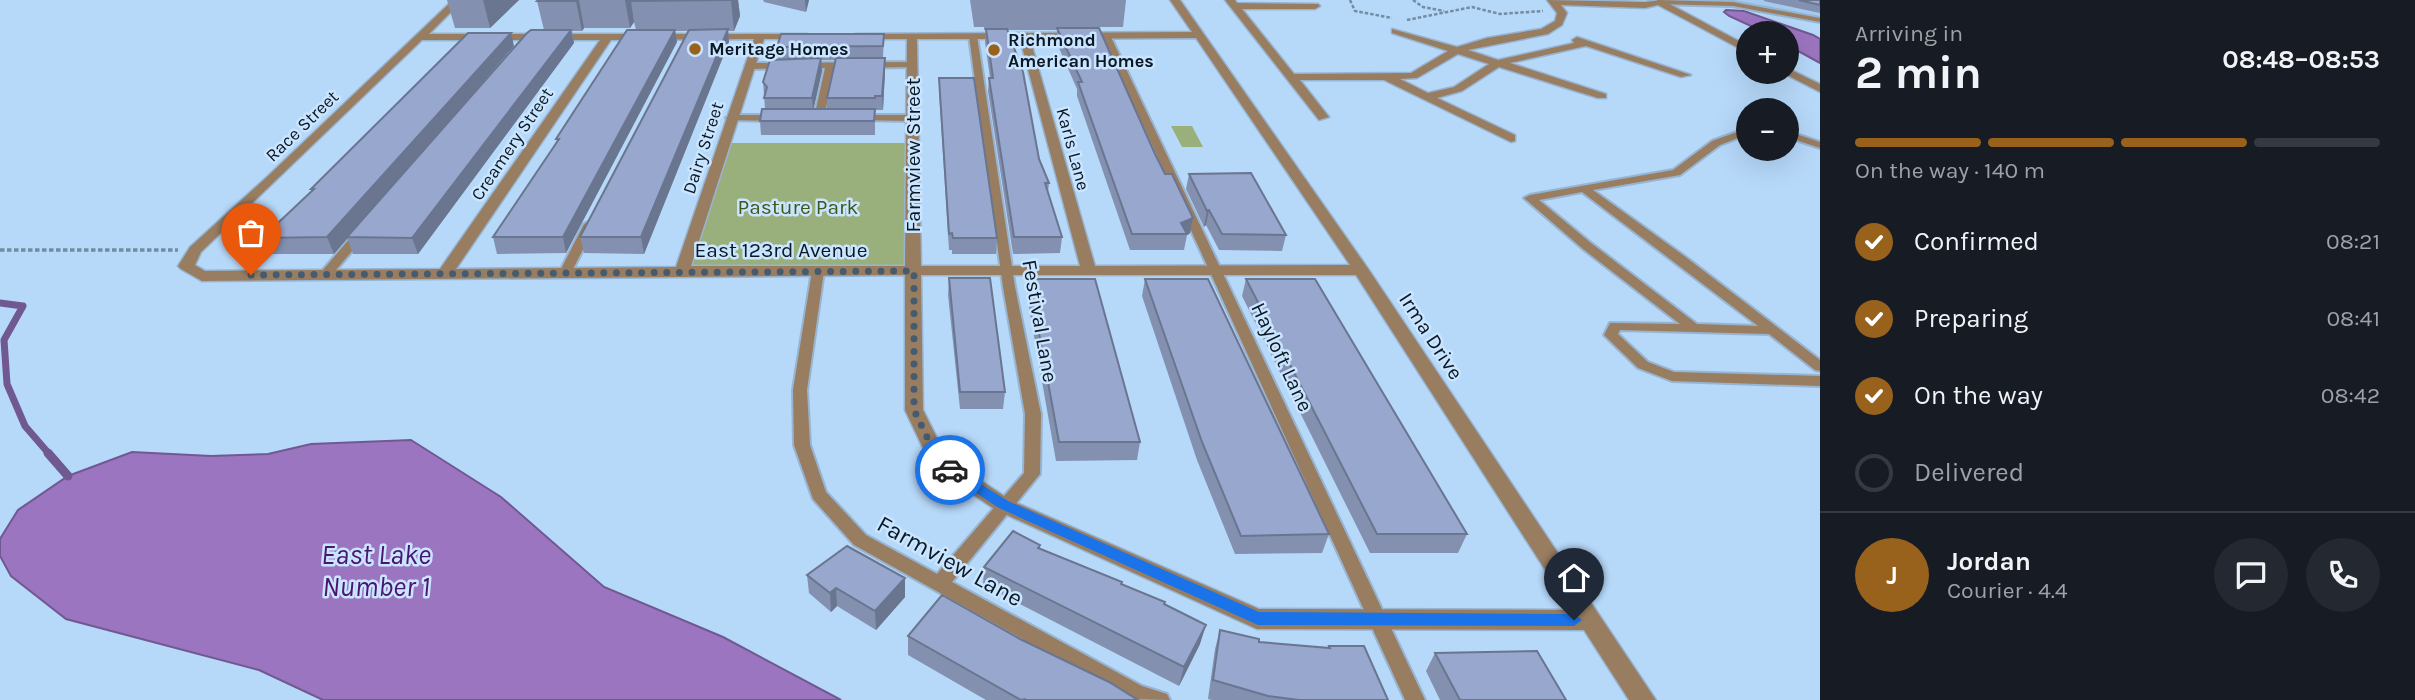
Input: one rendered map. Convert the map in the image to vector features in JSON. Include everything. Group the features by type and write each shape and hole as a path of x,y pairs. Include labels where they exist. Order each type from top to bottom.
{"street":[{"name":"Race Street","path":"195,250 283,170 458,0"},
{"name":"Irma Drive","path":"1175,0 1361,270 1643,700"},
{"path":"1640,0 1657,1 1736,44"},
{"path":"1291,78 1413,76 1457,50 1488,41 1547,31 1559,23 1556,4 1632,5 1657,1"},
{"path":"1232,3 1315,6"},
{"path":"1232,3 1323,117"},
{"path":"1396,31 1602,96"},
{"path":"1547,31 1685,75"},
{"path":"850,36 1199,35"},
{"path":"417,37 608,36 685,39 814,36"},
{"name":"Creamery Street","path":"445,273 608,36"},
{"name":"Dairy Street","path":"682,271 760,36"},
{"name":"Farmview Street","path":"912,36 914,410 939,462 1003,505 1258,619 1590,620"},
{"name":"Karls Lane","path":"1024,36 1089,271"},
{"path":"1426,97 1458,89 1498,63 1586,43"},
{"path":"1387,78 1511,138"},
{"path":"1799,78 1820,89"},
{"name":"East 123rd Avenue","path":"195,250 186,266 202,276 682,271 1361,270"}],"lane":[{"path":"1657,1 1733,4 1820,20"},
{"name":"Hayloft Lane","path":"1106,35 1415,700"},
{"path":"516,54 531,36"},
{"name":"Festival Lane","path":"940,583 1003,505 1032,474 1033,414 1007,271 974,36"},
{"path":"749,65 913,65"},
{"path":"819,118 830,65"},
{"path":"731,118 792,118"},
{"path":"806,118 832,118"},
{"path":"845,118 913,118"},
{"path":"1694,328 1587,246 1530,198 1676,173 1716,143 1736,136"},
{"path":"1799,138 1820,145"},
{"path":"1583,188 1774,330 1820,368"},
{"path":"565,273 596,213"},
{"path":"326,274 372,220"},
{"name":"Farmview Lane","path":"818,271 800,390 802,445 819,495 860,540 1137,693 1160,700"},
{"path":"1774,330 1615,326 1611,335 1643,365 1672,376 1820,381"}],"path":[{"path":"1350,0 1355,11 1395,18"},
{"path":"1413,0 1423,7 1447,11"},
{"path":"1415,26 1404,20 1472,8 1500,14 1556,4"},
{"path":"0,250 195,250"}],"shaded area":[{"path":"1679,0 1820,0 1820,22 1766,11 1691,5"}],"green space":[{"path":"1171,126 1192,126 1203,147 1182,147"},
{"name":"Pasture Park","path":"723,143 913,143 914,271 682,271"}],"water":[{"path":"1744,11 1773,21 1740,21 1724,12"},
{"path":"1799,30 1820,39 1820,63 1799,52"},
{"name":"East Lake Number 1","path":"411,440 501,497 604,587 723,637 841,700 323,700 259,670 66,619 11,576 0,556 0,539 18,510 68,476 132,452 211,456 268,454 311,444"}],"building":[{"path":"538,0 577,0 537,1"},
{"path":"631,0 731,0 631,1"},
{"path":"1799,0 1820,0 1820,5"},
{"path":"1057,28 1099,28 1155,154 1165,174 1172,174 1193,218 1181,223 1187,234 1132,234 1078,82 1082,82"},
{"path":"728,29 641,237 580,237 689,30"},
{"path":"986,29 1007,29 1023,72 1039,159 1049,183 1045,183 1062,237 1014,237 989,78 993,78"},
{"path":"531,30 571,30 412,238 347,237 527,33"},
{"path":"627,30 675,30 563,237 493,237 559,139 556,139"},
{"path":"468,33 511,33 327,237 262,238 314,189 311,189"},
{"path":"781,34 884,34 883,46 777,47"},
{"path":"821,58 812,98 764,98 767,87 763,82 770,60"},
{"path":"836,58 885,58 882,96 827,98"},
{"path":"939,78 974,78 997,238 953,238 952,233 949,234"},
{"path":"762,109 875,109 874,121 760,121"},
{"path":"1251,173 1286,235 1222,234 1189,174"},
{"path":"949,278 990,278 1005,392 960,392"},
{"path":"1029,279 1095,279 1140,442 1059,442"},
{"path":"1145,279 1208,279 1329,534 1241,536 1202,442"},
{"path":"1246,279 1315,279 1467,534 1377,534"},
{"path":"1013,531 1040,545 1038,548 1122,582 1121,584 1165,602 1164,604 1206,625 1184,667 984,567"},
{"path":"847,546 905,578 875,611 836,588 830,593 807,575"},
{"path":"942,595 1020,639 1109,682 1138,700 1021,700 908,636"},
{"path":"1220,630 1259,639 1259,642 1330,648 1329,646 1364,646 1388,700 1299,700 1268,696 1213,680"},
{"path":"1537,651 1566,700 1460,700 1435,653"}],"waterway":[{"path":"0,303 23,306 4,340 7,384 25,426 50,455"},
{"path":"48,453 68,476"}],"way so far":[{"path":"251,275 914,271 914,410 939,462 950,470"}],"place":[{"name":"Meritage Homes","path":"695,49"},
{"name":"Richmond American Homes","path":"994,50"}],"route":[{"path":"950,470 1003,505 1258,619 1574,620"}]}
